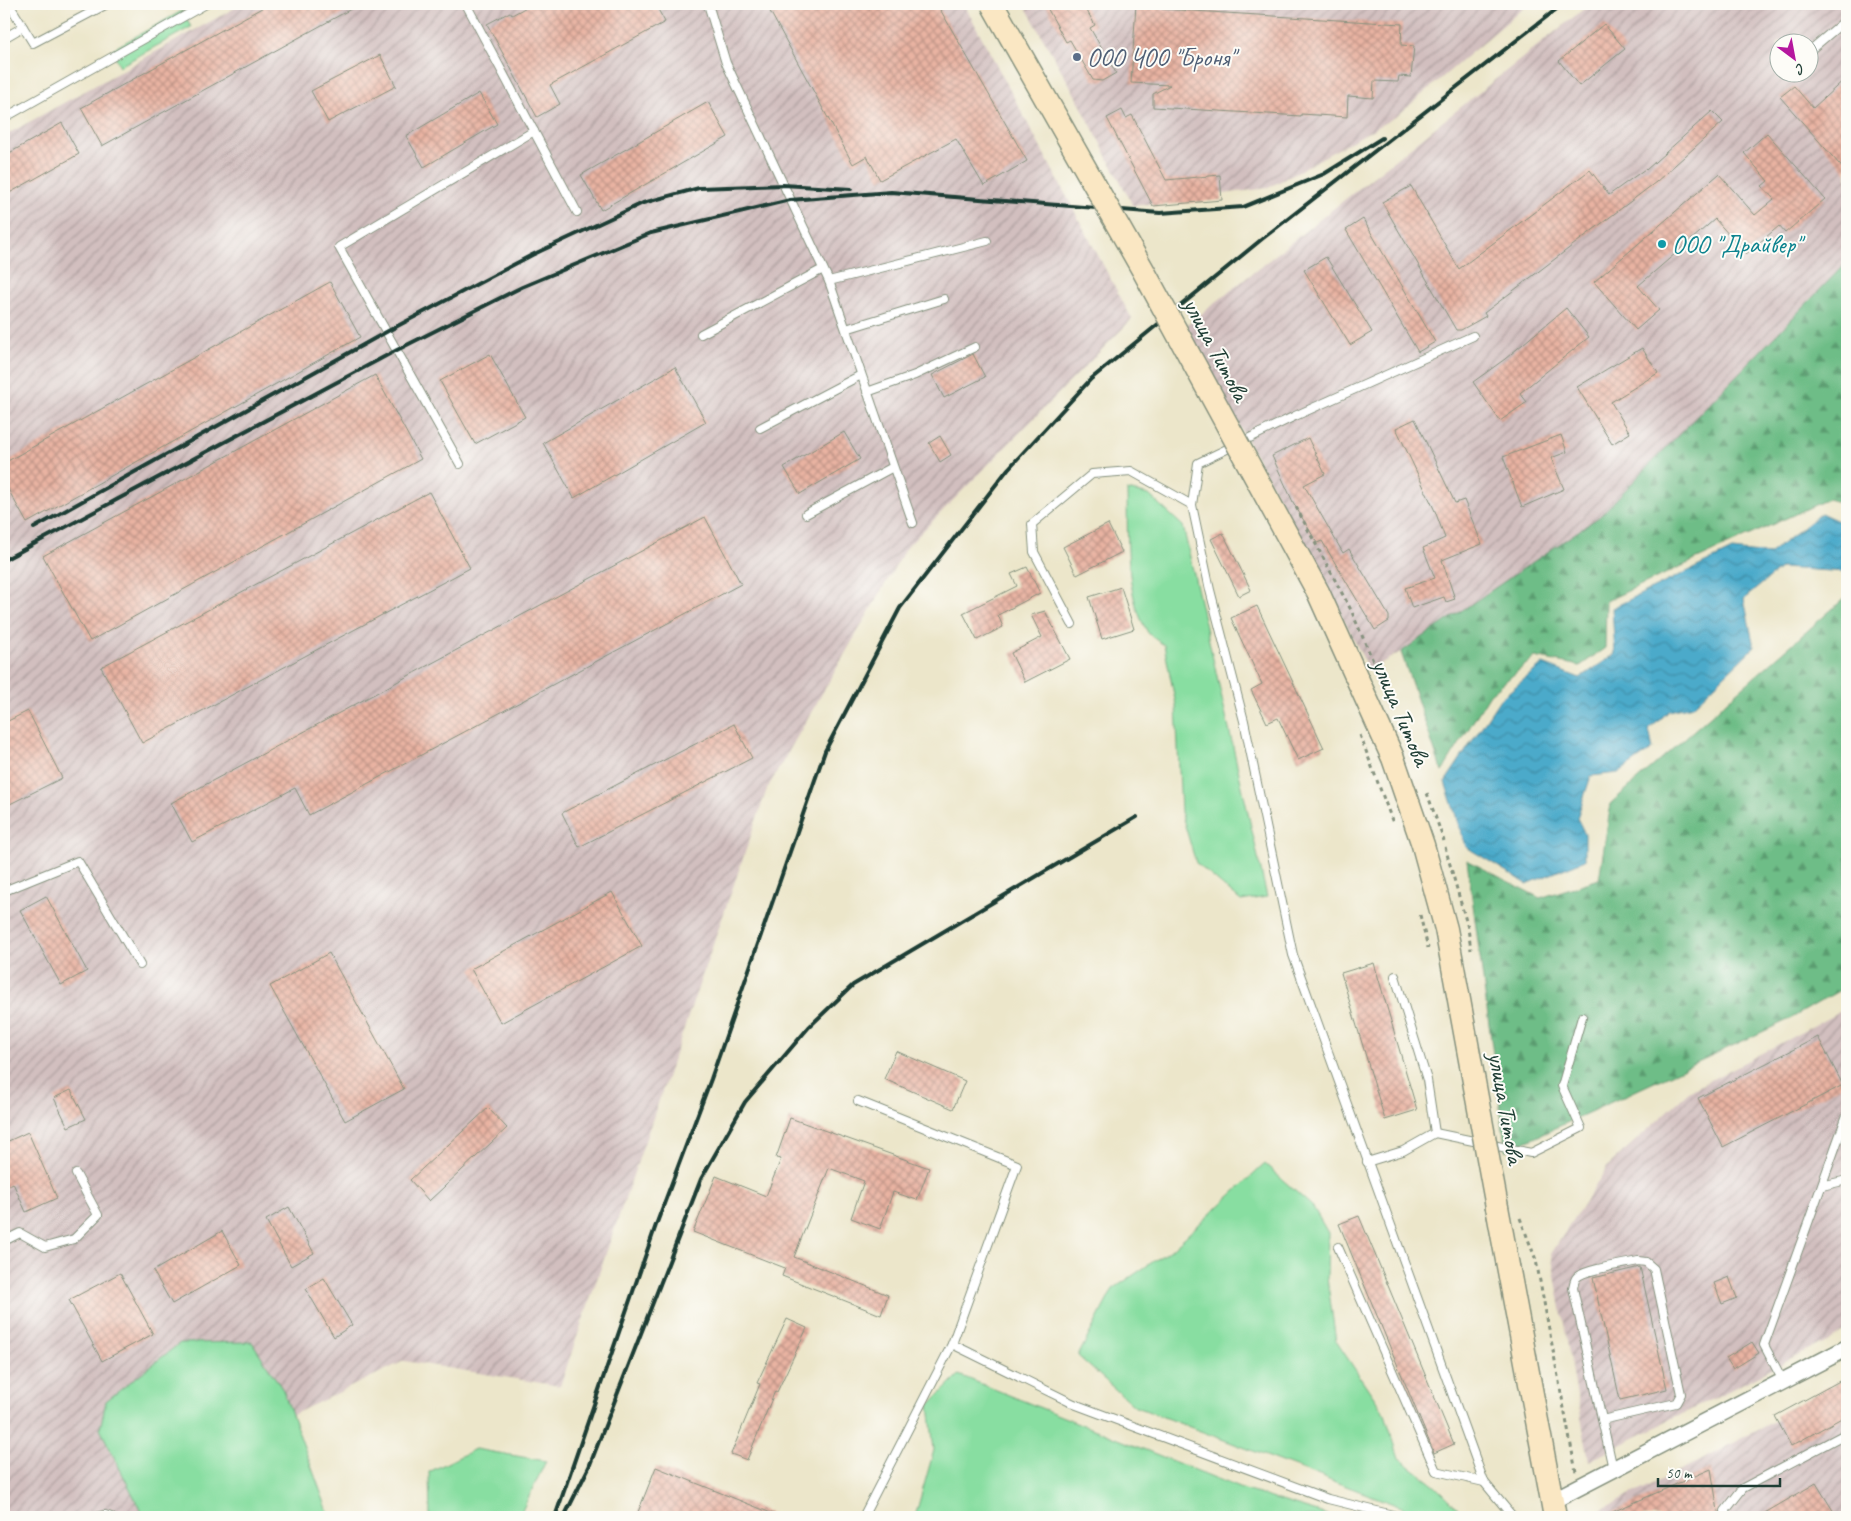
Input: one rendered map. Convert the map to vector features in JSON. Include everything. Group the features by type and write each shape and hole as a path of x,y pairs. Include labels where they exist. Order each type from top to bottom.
{"main road":[{"name":"улица Титова","path":"992,4 1129,244 1318,592 1393,758 1423,845 1446,929 1507,1209 1553,1509"}],"street":[{"path":"1553,1509 1579,1488 1847,1348"}],"lane":[{"path":"9,4 33,43 107,4"},
{"path":"4,118 206,4"},
{"path":"466,4 577,212"},
{"path":"708,4 726,63 823,269 913,523"},
{"path":"1818,44 1847,19"},
{"path":"4,38 23,27"},
{"path":"460,464 339,247 534,131"},
{"path":"828,282 987,241"},
{"path":"701,334 823,269"},
{"path":"846,330 944,299"},
{"path":"1473,336 1294,416 1198,463 1192,505 1210,590 1244,721 1293,955 1484,1482 1513,1517"},
{"path":"867,392 915,375 975,346"},
{"path":"760,428 861,375"},
{"path":"806,514 893,467"},
{"path":"1072,624 1034,552 1032,524 1092,474 1131,471 1192,505"},
{"path":"4,891 78,861 140,965"},
{"path":"1395,976 1427,1080 1435,1133"},
{"path":"1367,1162 1403,1150 1435,1133 1531,1153 1581,1128 1562,1086 1582,1017"},
{"path":"858,1101 1017,1165 952,1344 863,1517"},
{"path":"1784,1382 1764,1346 1769,1338 1847,1115"},
{"path":"4,1241 20,1233 45,1247 74,1239 98,1215 76,1174"},
{"path":"1822,1186 1847,1180"},
{"path":"1338,1247 1436,1471 1484,1482"},
{"path":"1602,1420 1676,1403 1681,1394 1654,1269 1646,1262 1638,1261 1585,1274 1576,1278 1574,1282 1602,1420 1614,1470"},
{"path":"952,1344 1074,1404 1328,1499 1401,1517"},
{"path":"1729,1517 1725,1511 1743,1488 1847,1433"},
{"path":"96,1517 104,1514 111,1517"}],"path":[{"path":"1360,734 1396,830"},
{"path":"1419,909 1430,955"},
{"path":"1507,1209 1536,1260 1579,1488"}],"shaded area":[{"path":"242,4 964,4 1132,319 906,548 767,789 560,1386 404,1361 135,1491 147,1517 4,1517 4,136"},
{"path":"1024,4 1528,4 1397,116 1268,188 1133,206 1078,100"},
{"path":"1590,4 1847,4 1847,262 1599,517 1401,652 1369,670 1325,582 1185,327"},
{"path":"1847,1008 1847,1331 1589,1461 1551,1254 1608,1166 1690,1091"},
{"path":"1847,1381 1847,1517 1587,1517 1721,1450"}],"green space":[{"path":"182,11 191,27 120,66 111,50"},
{"path":"1847,262 1847,504 1828,499 1606,601 1605,648 1580,666 1535,657 1490,694 1442,772 1401,652 1599,517"},
{"path":"1127,490 1149,495 1183,526 1267,897 1241,901 1196,863 1181,812 1176,705 1164,645 1148,633 1134,599 1129,562"},
{"path":"1847,596 1847,986 1790,1019 1506,1151 1467,860 1540,898 1599,879 1611,803"},
{"path":"1265,1164 1313,1207 1328,1233 1327,1278 1336,1341 1385,1414 1399,1458 1436,1486 1458,1508 1442,1517 1428,1517 1134,1406 1078,1356 1113,1289 1173,1248"},
{"path":"252,1342 283,1390 330,1517 144,1517 100,1429 106,1401 180,1343"},
{"path":"959,1375 1245,1490 1334,1517 915,1517 934,1450 929,1405"},
{"path":"475,1449 546,1461 519,1517 430,1517 429,1472"}],"water":[{"path":"1821,513 1847,525 1847,572 1781,568 1744,599 1754,647 1693,706 1669,711 1649,730 1653,749 1618,773 1591,776 1577,818 1585,834 1585,860 1527,884 1466,847 1445,782 1500,699 1543,664 1580,678 1615,654 1612,608 1732,550 1769,554"}],"building":[{"path":"269,4 360,4 102,146 81,108"},
{"path":"532,4 655,4 665,22 550,85 560,104 537,117 487,24 510,12 512,15"},
{"path":"766,4 937,4 1027,161 984,186 956,139 880,180 867,156 853,164"},
{"path":"1045,4 1083,4 1095,25 1090,28 1116,73 1102,81 1093,80 1070,40 1066,42"},
{"path":"1136,4 1162,4 1162,9 1402,24 1401,45 1414,46 1411,77 1399,76 1398,82 1374,81 1373,98 1348,96 1347,117 1153,107 1153,94 1170,85 1131,83"},
{"path":"1604,24 1625,49 1579,86 1559,61"},
{"path":"380,55 396,86 328,122 311,91"},
{"path":"1847,77 1847,173 1780,97 1794,86 1813,108"},
{"path":"479,93 497,124 424,167 406,136"},
{"path":"708,102 728,137 601,210 581,175"},
{"path":"1122,110 1126,118 1132,115 1166,180 1220,175 1222,200 1153,206 1107,118"},
{"path":"1712,111 1723,122 1656,182 1484,313 1486,316 1461,330 1456,330 1382,202 1411,186 1459,269 1590,170 1609,195 1646,170"},
{"path":"62,123 79,154 4,196 4,156"},
{"name":"ООО \"Драйвер\"","path":"1767,133 1825,199 1785,233 1779,226 1746,254 1715,219 1638,286 1659,310 1636,330 1594,282 1719,174 1755,215 1774,199 1762,186 1768,181 1744,153"},
{"path":"1363,219 1435,342 1418,352 1346,230"},
{"path":"1326,257 1372,332 1350,345 1304,270"},
{"path":"330,282 360,337 27,523 4,482 4,463"},
{"path":"1566,308 1589,337 1520,393 1527,402 1500,421 1473,382 1505,359"},
{"path":"1642,348 1658,373 1611,402 1630,433 1612,444 1577,387"},
{"path":"490,354 525,417 475,444 440,381"},
{"path":"973,354 985,377 944,398 932,375"},
{"path":"675,367 706,422 574,498 543,443"},
{"path":"375,375 421,459 90,641 43,556"},
{"path":"1415,419 1455,503 1464,500 1482,544 1442,560 1455,599 1446,602 1444,597 1412,608 1405,588 1435,578 1423,548 1445,538 1435,511 1396,428"},
{"path":"844,432 860,459 800,494 784,467"},
{"path":"1561,435 1567,452 1551,458 1564,489 1522,507 1503,457"},
{"path":"940,436 951,455 940,462 929,443"},
{"path":"1308,438 1325,474 1304,485 1343,553 1349,549 1389,616 1389,621 1375,630 1322,541 1317,543 1293,502 1272,456"},
{"path":"429,492 470,568 142,743 101,667"},
{"path":"705,517 741,584 309,815 295,788 192,842 171,803"},
{"path":"1108,524 1122,552 1077,575 1063,547"},
{"path":"1223,533 1251,590 1239,596 1211,539"},
{"path":"1027,567 1040,593 998,615 1003,627 977,640 963,613 1017,586 1011,574"},
{"path":"1121,587 1134,629 1102,639 1089,597"},
{"path":"1257,606 1324,748 1298,760 1278,718 1267,723 1251,690 1262,684 1231,618"},
{"path":"1045,611 1070,659 1025,682 1011,653 1042,637 1031,615"},
{"path":"28,711 62,778 4,807 4,723"},
{"path":"734,724 752,758 579,847 562,813"},
{"path":"612,892 642,946 501,1023 471,969"},
{"path":"46,896 87,971 61,985 20,910"},
{"path":"329,953 404,1089 345,1121 270,986"},
{"path":"1374,963 1417,1110 1385,1120 1341,973"},
{"path":"1818,1037 1843,1085 1723,1147 1698,1098"},
{"path":"896,1051 965,1081 953,1109 884,1079"},
{"path":"71,1090 86,1119 68,1127 54,1098"},
{"path":"488,1108 507,1128 429,1201 410,1180"},
{"path":"790,1118 929,1168 917,1200 893,1192 880,1229 851,1218 864,1181 829,1168 794,1257 888,1295 881,1315 782,1276 785,1268 693,1232 716,1176 766,1196 781,1159 776,1158"},
{"path":"28,1132 57,1198 26,1212 13,1183 4,1188 4,1143"},
{"path":"289,1207 314,1253 291,1266 266,1220"},
{"path":"1359,1216 1454,1444 1434,1453 1339,1224"},
{"path":"222,1231 241,1265 172,1304 153,1271"},
{"path":"1640,1267 1667,1389 1620,1400 1593,1278"},
{"path":"120,1273 153,1334 102,1361 69,1300"},
{"path":"1729,1277 1737,1298 1722,1304 1714,1283"},
{"path":"324,1278 352,1325 334,1337 306,1289"},
{"path":"787,1319 807,1328 777,1392 775,1391 747,1460 731,1454 760,1384 757,1383"},
{"path":"1752,1342 1759,1353 1733,1369 1726,1358"},
{"path":"1847,1377 1847,1415 1791,1446 1775,1416"},
{"path":"656,1467 781,1517 636,1517"},
{"path":"1711,1469 1719,1517 1601,1517"},
{"path":"1816,1483 1837,1517 1758,1517"}],"railway":[{"path":"555,1517 656,1225 711,1079 825,751 900,608 1008,469 1091,379 1262,239 1563,4"},
{"path":"4,560 397,350 522,287 651,233 790,200 891,192 1160,213 1243,207 1324,174 1382,138"},
{"path":"34,528 388,331 532,255 643,203 699,188 783,185 851,189"},
{"path":"564,1517 589,1467 701,1179 745,1102 809,1027 853,985 1137,817"}],"place":[{"name":"ООО ЧОО \"Броня\"","path":"1077,57"},
{"name":"ООО \"Драйвер\"","path":"1662,244"}]}
